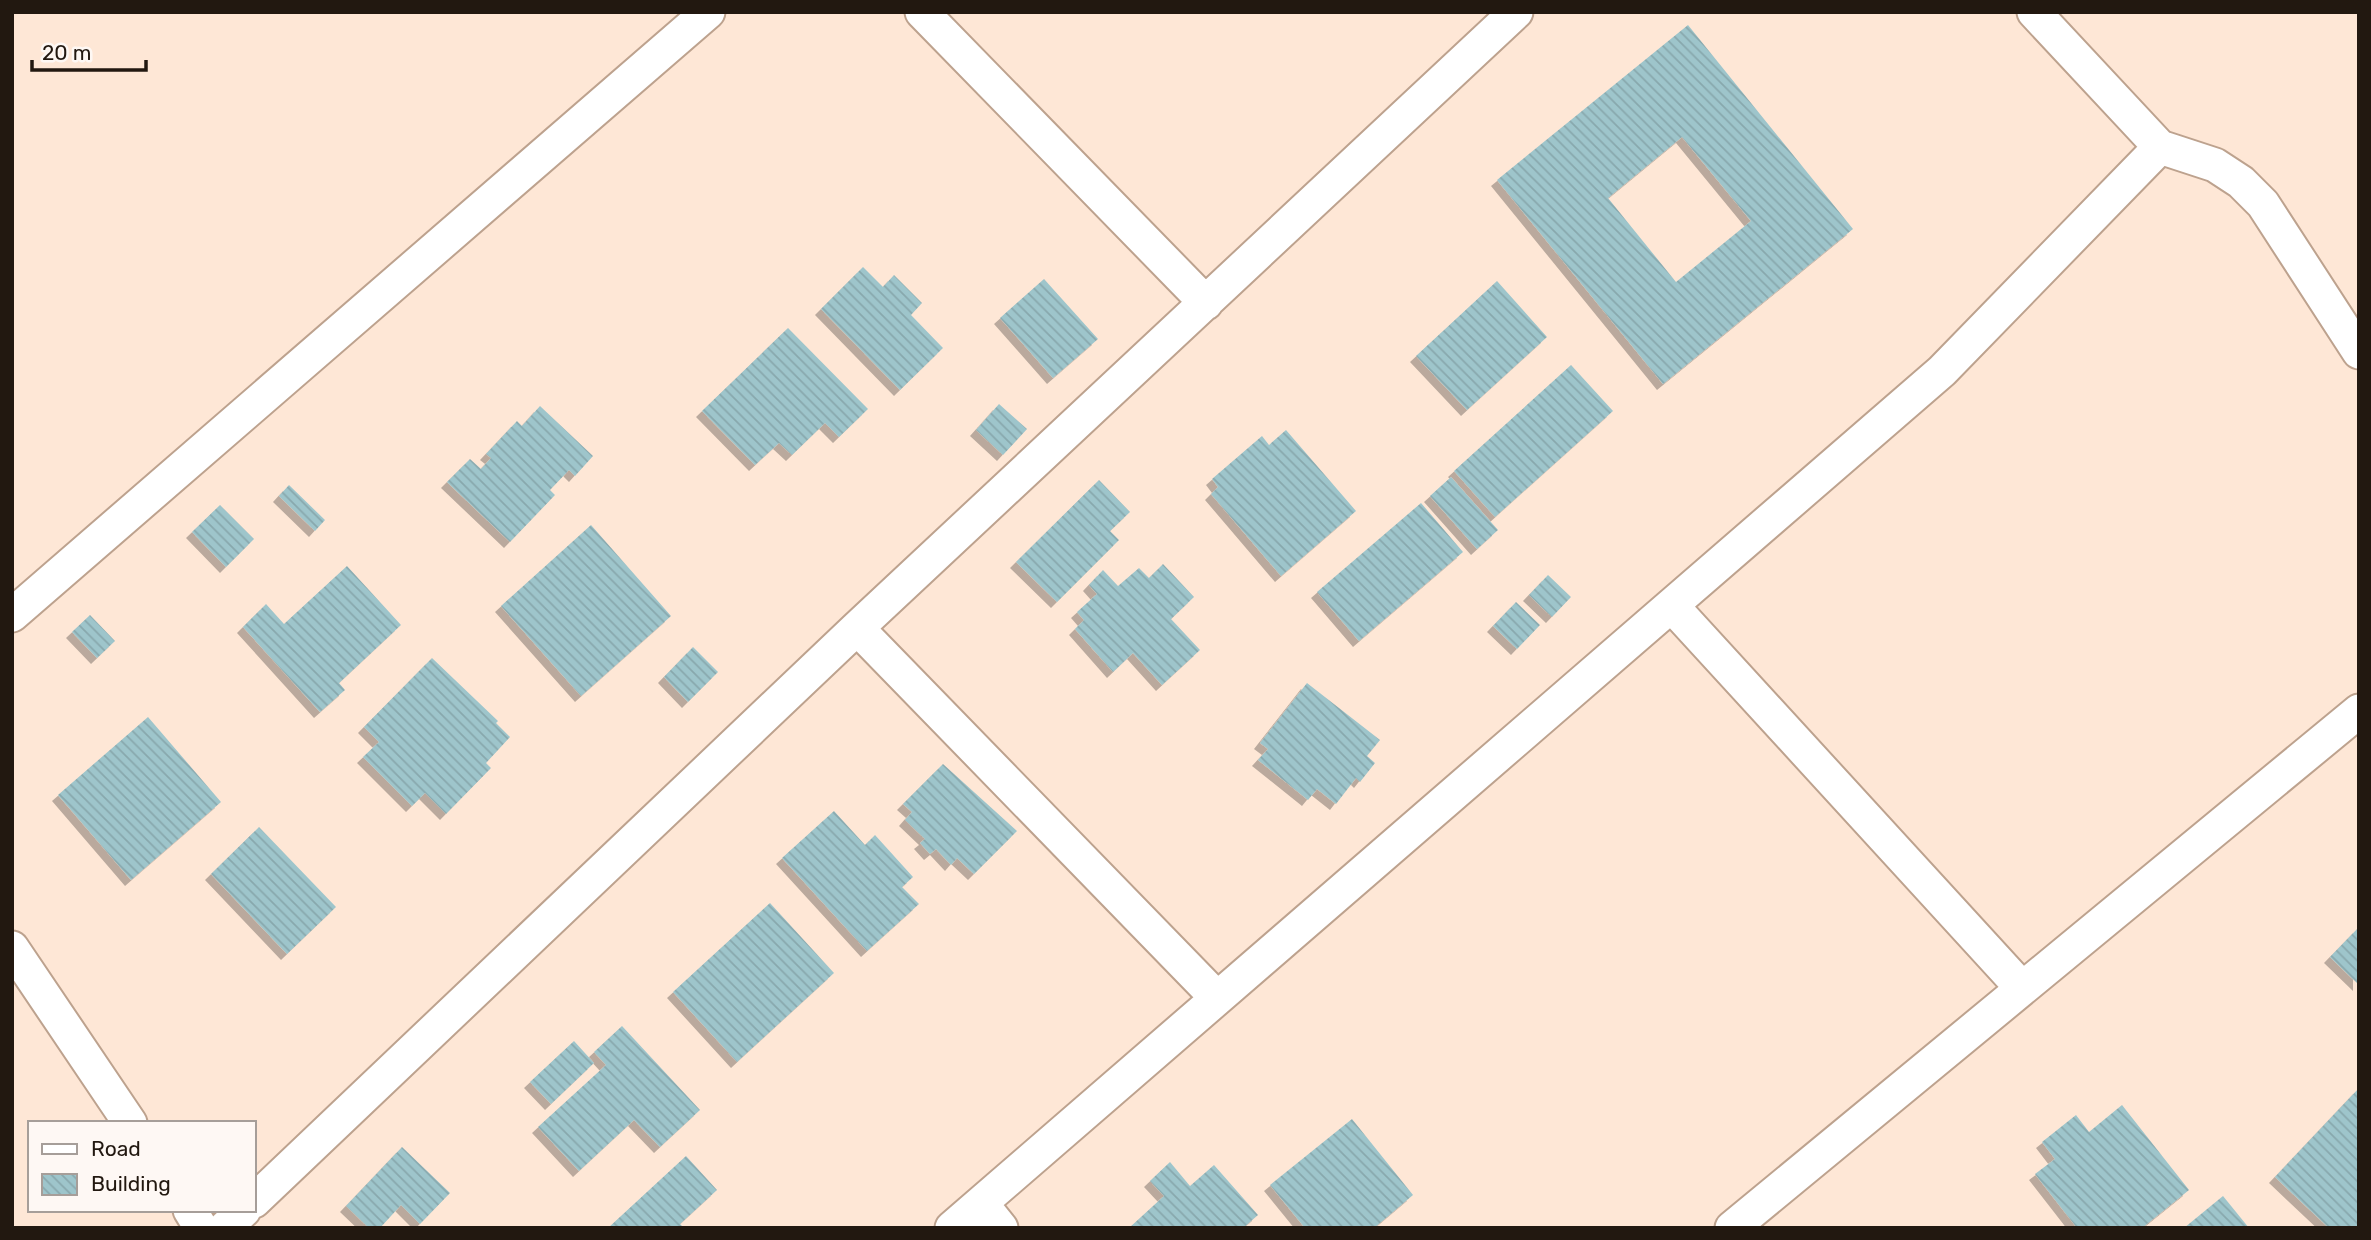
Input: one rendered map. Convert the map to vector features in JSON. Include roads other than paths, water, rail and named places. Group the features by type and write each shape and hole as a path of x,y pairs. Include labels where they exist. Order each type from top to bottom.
{"street":[{"path":"12,615 708,12"},
{"path":"922,12 1206,303"},
{"path":"256,1199 857,628 1517,12"},
{"path":"2034,12 2160,147 2215,165 2241,182 2263,204 2359,352"},
{"path":"952,1228 991,1216 1217,998 1942,371 2160,147"},
{"path":"1672,606 2022,988"},
{"path":"857,628 1217,998"},
{"path":"1732,1228 2359,711"},
{"path":"12,948 130,1121"},
{"path":"191,1212 201,1228"},
{"path":"225,1228 242,1212"}]}
